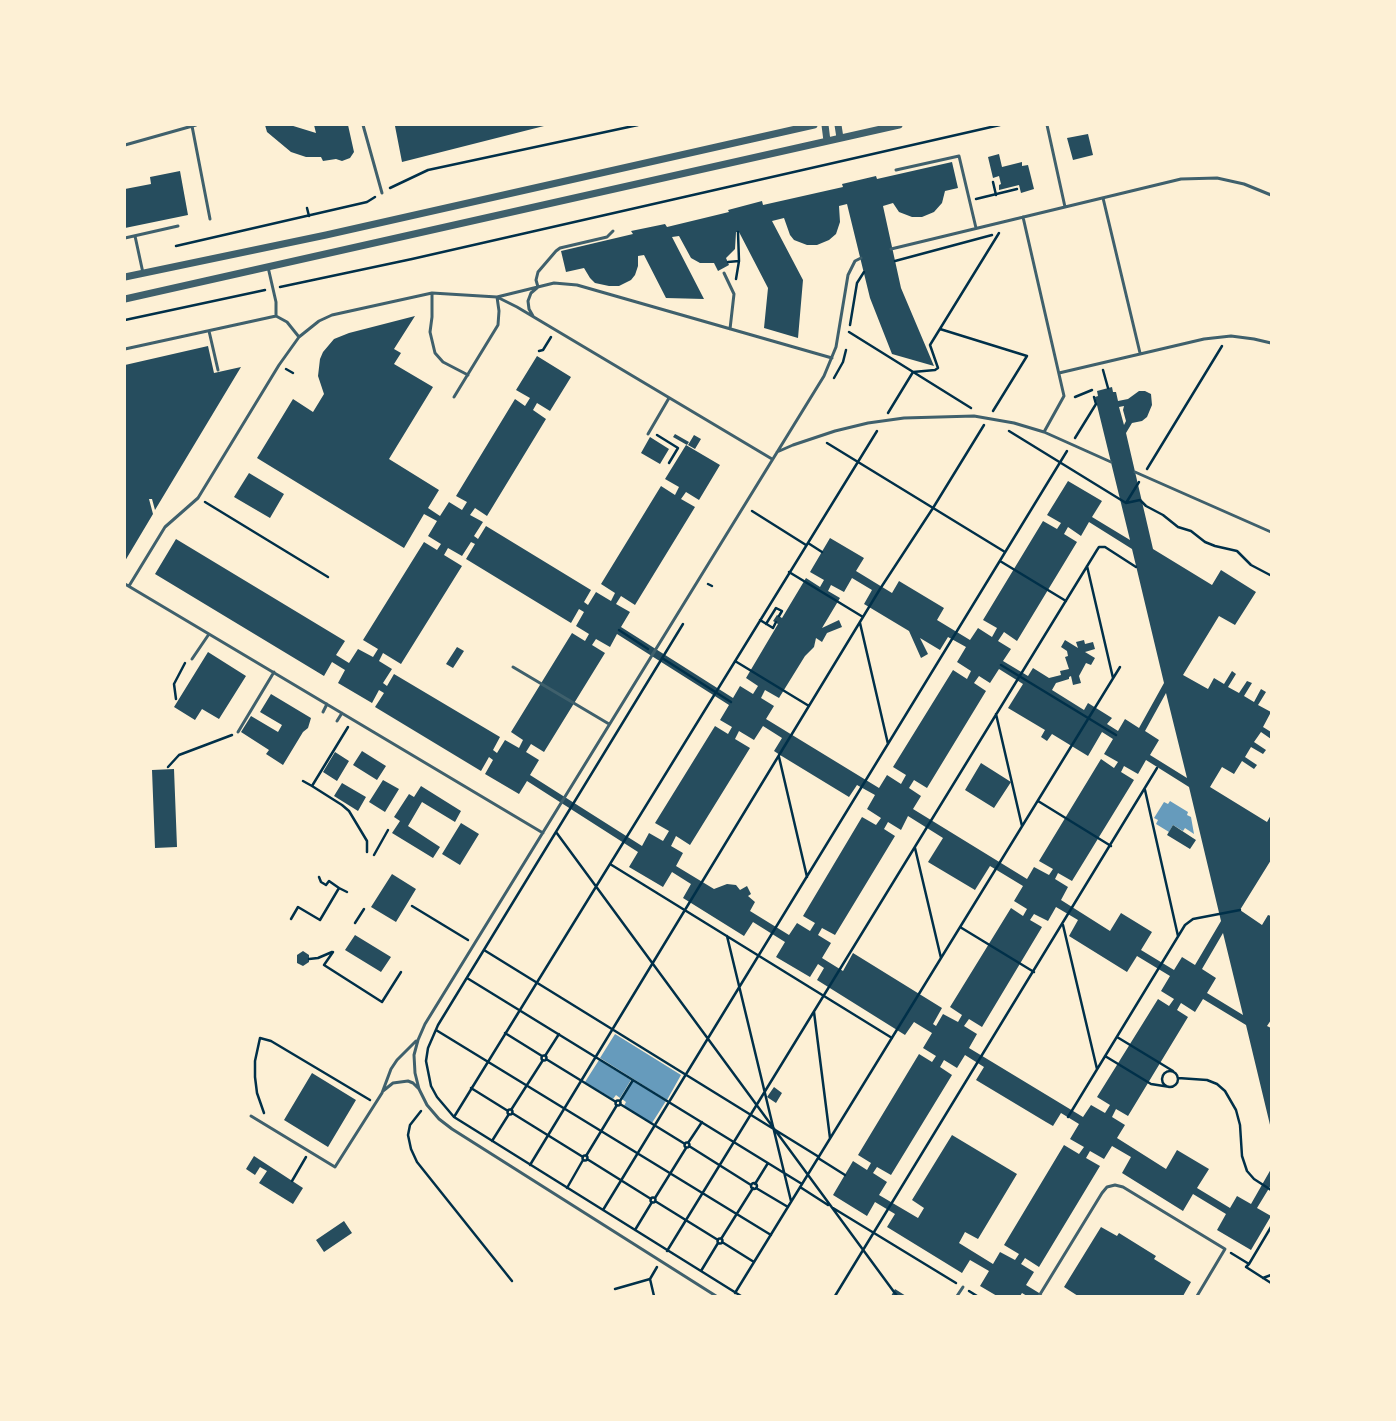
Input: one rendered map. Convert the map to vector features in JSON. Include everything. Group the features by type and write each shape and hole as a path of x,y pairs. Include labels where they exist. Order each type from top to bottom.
{"street":[{"path":"125,277 326,235 814,125"},
{"path":"825,125 828,141"},
{"path":"838,125 840,138"},
{"path":"125,299 899,125"}],"lane":[{"path":"125,145 196,125"},
{"path":"363,125 382,193"},
{"path":"1046,125 1066,207"},
{"path":"192,126 210,219"},
{"path":"896,170 959,156 976,228"},
{"path":"891,248 1181,179 1217,178 1244,184 1271,195"},
{"path":"1103,198 1140,353"},
{"path":"1023,217 1064,396 1044,432"},
{"path":"125,238 178,226"},
{"path":"538,287 536,280 538,272 560,248 607,237 613,231"},
{"path":"135,236 143,273"},
{"path":"716,1296 452,1129 439,1119 427,1105 419,1089 414,1073 414,1055 418,1040 425,1024 824,376 832,358 848,275 855,261 861,258"},
{"path":"268,266 276,302 276,316"},
{"path":"724,274 734,294 730,329"},
{"path":"129,586 165,527 198,498 279,365 299,337 319,321 332,315 432,293 497,297 554,282 577,285 832,358"},
{"path":"534,317 529,309 528,301 531,294 538,287"},
{"path":"432,293 432,317 430,332 434,353 443,362 468,375"},
{"path":"497,297 534,317 772,459"},
{"path":"454,397 498,325 499,311 497,297"},
{"path":"125,349 276,316 287,322 299,337"},
{"path":"210,331 218,370"},
{"path":"1059,373 1204,339 1228,337 1254,339 1271,343"},
{"path":"649,432 669,398"},
{"path":"777,452 816,437 868,423 941,416 988,418 1044,432 1111,462"},
{"path":"1135,472 1271,532"},
{"path":"125,584 543,833"},
{"path":"192,659 209,634"},
{"path":"513,667 609,724"},
{"path":"238,732 274,672"},
{"path":"323,712 327,704"},
{"path":"337,721 342,713"},
{"path":"382,1093 398,1060 418,1040"},
{"path":"251,1116 335,1168 375,1103 388,1086 400,1081 408,1081 413,1083 419,1089"},
{"path":"1039,1296 1107,1187 1115,1185 1122,1187 1225,1249 1197,1296"},
{"path":"957,1296 963,1287"}],"path":[{"path":"176,246 367,202 428,170 638,125"},
{"path":"125,320 420,257 1000,125"},
{"path":"993,182 996,195"},
{"path":"970,201 1017,189"},
{"path":"307,208 309,216"},
{"path":"734,294 739,261 738,232"},
{"path":"894,261 1003,232"},
{"path":"454,1117 913,372 935,370 938,368 930,345 999,233"},
{"path":"728,262 739,261"},
{"path":"848,338 857,283 864,272"},
{"path":"530,1165 863,617 933,508 1027,356 940,329"},
{"path":"539,351 543,350 555,330"},
{"path":"1228,337 1126,503 1140,500 1146,506 1163,515 1174,524 1191,531 1210,544 1237,551 1251,565 1270,575"},
{"path":"832,381 843,362 846,344"},
{"path":"1075,397 1092,390"},
{"path":"603,1210 1096,404 1094,397"},
{"path":"649,432 678,448 669,463"},
{"path":"816,437 1005,552"},
{"path":"198,498 328,577"},
{"path":"748,518 756,505"},
{"path":"752,511 822,552"},
{"path":"615,1289 650,1279 1097,550 1102,546 1136,567"},
{"path":"1000,561 1066,601"},
{"path":"1087,566 1113,678"},
{"path":"789,572 863,617"},
{"path":"704,590 712,577"},
{"path":"708,584 712,586"},
{"path":"766,624 776,608 782,612 779,616"},
{"path":"687,617 436,1030 428,1048 428,1073 437,1097 454,1117 740,1296"},
{"path":"760,620 773,628 776,622"},
{"path":"860,623 888,744"},
{"path":"619,630 731,702"},
{"path":"176,700 174,684 181,669 192,659"},
{"path":"735,661 809,706"},
{"path":"1001,665 1116,735"},
{"path":"735,1293 1120,667"},
{"path":"1057,699 1060,695"},
{"path":"996,714 1022,826"},
{"path":"312,786 352,719"},
{"path":"168,767 178,755 238,732"},
{"path":"1108,736 1110,732"},
{"path":"778,756 807,877"},
{"path":"836,1296 1063,925 1157,768"},
{"path":"303,781 342,804 349,811 367,841 367,852"},
{"path":"1145,790 1178,936"},
{"path":"1038,801 1111,846"},
{"path":"374,854 388,830"},
{"path":"556,832 897,1296"},
{"path":"915,847 941,958"},
{"path":"610,864 892,1038"},
{"path":"319,877 321,882 326,885 329,881 347,892"},
{"path":"291,919 298,907 320,920 339,888"},
{"path":"412,906 774,1129 845,1175"},
{"path":"355,923 364,909"},
{"path":"1068,1117 1188,922 1193,919 1240,910"},
{"path":"1063,925 1097,1069"},
{"path":"960,927 1034,972"},
{"path":"727,936 791,1202"},
{"path":"309,959 318,958 333,952 324,965 382,1002 401,972"},
{"path":"467,978 802,1184"},
{"path":"814,1011 830,1139"},
{"path":"436,1030 771,1235"},
{"path":"505,1033 788,1207"},
{"path":"492,1141 559,1034"},
{"path":"1105,1056 1151,1084 1170,1086 1175,1085 1178,1078 1177,1074 1117,1037"},
{"path":"264,1124 265,1118 257,1093 255,1077 255,1061 260,1038 271,1041 375,1103"},
{"path":"1170,1086 1165,1084 1163,1077 1167,1071 1173,1071"},
{"path":"1178,1078 1207,1080 1217,1084 1225,1092 1236,1110 1240,1125 1242,1156 1247,1171 1254,1179 1271,1190"},
{"path":"567,1188 633,1080"},
{"path":"471,1088 754,1262"},
{"path":"427,1105 410,1124 408,1135 409,1142 417,1162 512,1281"},
{"path":"635,1230 702,1122"},
{"path":"292,1181 309,1152"},
{"path":"701,1271 768,1163"},
{"path":"800,1187 977,1296"},
{"path":"1271,1227 1246,1267 1271,1283"},
{"path":"1225,1249 1249,1264"},
{"path":"1263,1278 1271,1275"},
{"path":"650,1279 654,1296"}],"water":[{"path":"1170,801 1188,812 1187,815 1191,817 1194,834 1185,828 1183,831 1173,825 1169,832 1156,824 1158,820 1154,818 1164,802 1168,804"},
{"path":"615,1034 681,1075 667,1100 600,1058"},
{"path":"599,1060 631,1080 620,1098 616,1095 613,1099 585,1082"},
{"path":"633,1081 666,1101 652,1123 624,1106 626,1102 622,1099"}],"building":[{"path":"265,125 290,125 316,133 314,125 348,125 354,152 350,158 342,161 336,159 323,161 321,157 306,157 291,152 267,132"},
{"path":"395,126 544,126 402,162"},
{"path":"1088,134 1093,155 1073,160 1067,138"},
{"path":"999,154 1002,167 1022,162 1022,166 1028,165 1034,189 1021,193 1019,185 999,190 999,185 1001,184 999,176 993,178 988,157"},
{"path":"952,162 958,188 945,191 942,203 934,212 922,217 912,217 899,212 893,203 883,206 901,288 934,366 892,354 870,298 847,204 839,206 840,222 836,234 829,240 817,245 807,245 794,240 790,235 784,218 772,221 803,280 798,338 764,328 768,288 739,232 736,232 735,249 726,258 729,265 718,271 714,263 700,263 691,258 679,236 672,237 704,299 666,298 644,255 638,256 638,266 635,275 631,280 619,286 609,286 595,283 584,268 566,272 561,251 633,234 631,231 665,224 667,227 729,212 728,210 762,201 763,205 843,187 842,184 876,176 877,179"},
{"path":"180,171 188,215 125,228 125,189 151,184 150,177"},
{"path":"415,316 394,349 401,353 394,364 433,387 389,459 439,490 428,508 440,516 449,502 462,510 467,502 456,496 515,399 525,406 530,398 516,390 537,356 571,377 550,411 537,403 533,410 546,419 487,516 475,508 470,515 483,522 474,536 478,539 486,526 591,590 584,602 588,605 596,592 611,601 615,593 601,584 661,486 675,495 679,487 665,479 686,445 720,465 699,500 686,492 681,499 695,507 635,605 621,596 616,604 630,612 621,627 733,698 740,686 753,694 758,686 746,678 778,624 773,621 777,615 782,618 806,578 820,587 824,580 810,572 830,538 864,558 856,571 892,593 899,581 944,608 937,620 970,640 978,628 992,637 997,628 983,620 1043,521 1057,529 1061,523 1047,515 1068,481 1102,501 1092,517 1130,540 1095,397 1098,396 1097,391 1112,387 1113,392 1116,392 1118,401 1128,399 1139,391 1145,391 1151,394 1152,405 1147,417 1142,421 1132,423 1126,433 1153,549 1212,585 1221,570 1256,592 1235,625 1219,616 1183,675 1208,689 1214,678 1224,684 1232,671 1236,674 1228,687 1239,693 1247,681 1252,683 1244,696 1254,702 1261,689 1266,692 1258,705 1271,712 1263,727 1271,732 1271,739 1261,732 1254,742 1266,750 1263,754 1251,747 1245,757 1257,765 1254,769 1242,761 1234,774 1222,767 1210,787 1267,822 1271,815 1271,860 1240,910 1262,925 1268,915 1271,916 1271,1020 1267,1026 1271,1028 1271,1129 1246,1025 1203,999 1195,1012 1181,1003 1177,1010 1188,1017 1128,1116 1116,1109 1112,1117 1125,1125 1117,1138 1166,1169 1177,1150 1209,1169 1197,1188 1230,1208 1237,1196 1251,1204 1271,1169 1271,1185 1257,1208 1271,1216 1251,1250 1217,1230 1226,1214 1193,1194 1183,1211 1122,1173 1131,1157 1112,1146 1104,1159 1090,1151 1086,1158 1100,1166 1039,1267 1025,1258 1021,1264 1034,1272 1026,1285 1044,1296 1027,1296 1022,1293 1020,1296 997,1296 980,1286 989,1271 970,1260 962,1273 887,1227 895,1214 875,1202 867,1216 833,1195 853,1161 867,1170 871,1163 858,1155 919,1054 932,1062 936,1056 923,1048 932,1033 914,1022 905,1035 817,980 824,968 818,964 810,977 776,957 785,942 753,922 744,936 683,898 691,884 672,872 663,887 629,867 638,852 527,781 519,794 485,774 493,760 489,757 481,771 375,707 384,693 379,690 372,703 338,683 345,670 332,662 324,676 155,574 176,539 345,641 336,655 349,663 358,649 373,657 378,649 363,640 424,542 437,550 441,544 428,536 437,521 424,514 404,548 257,458 293,399 313,412 324,394 318,376 320,359 323,352 334,339 349,333","holes":["1124,406 1123,410 1126,421 1124,425 1119,407","1089,522 1132,549 1164,683 1139,728 1125,719 1118,731 1107,724 1112,718 1088,703 1084,710 1052,690 1056,683 1069,679 1071,676 1073,685 1081,683 1079,676 1086,663 1091,665 1095,658 1085,652 1095,649 1093,642 1085,644 1084,640 1076,642 1078,648 1065,640 1061,647 1067,651 1068,656 1065,657 1069,669 1060,671 1061,675 1049,678 1033,668 1028,676 1003,661 1011,649 998,641 1004,632 1017,641 1077,542 1064,534 1068,527 1081,536","471,542 475,544 466,559 571,623 579,609 584,612 576,626 589,634 585,641 572,633 511,732 523,740 519,748 505,740 497,753 493,750 500,737 394,674 387,686 383,683 392,669 379,661 383,653 401,664 462,566 444,555 448,548 462,556","852,578 872,590 864,604 909,631 921,658 928,654 920,638 940,650 948,637 966,647 957,662 971,671 967,679 953,670 893,767 906,775 901,784 887,775 879,788 766,719 774,706 761,698 765,690 779,698 805,656 814,647 816,638 822,642 827,633 842,627 839,620 822,628 840,598 828,591 831,585 844,592","617,634 729,705 720,720 732,727 728,734 715,726 655,823 669,831 663,841 649,833 642,846 530,775 539,760 526,752 531,744 544,752 605,653 592,645 596,639 610,647","999,669 1023,684 1008,708 1045,730 1041,737 1047,741 1052,734 1088,756 1102,732 1113,739 1104,754 1118,762 1114,768 1101,759 1039,861 1053,869 1049,875 1034,867 1027,879 913,809 921,796 909,788 914,780 927,788 986,691 974,683 979,676 990,683","1166,693 1187,778 1150,755 1159,740 1145,731","763,726 782,738 774,751 780,755 849,797 857,785 875,795 867,809 881,818 876,825 862,817 803,916 815,923 810,931 797,923 789,935 750,911 755,902 748,896 751,894 747,886 740,890 736,885 727,884 714,889 676,866 683,853 671,846 676,836 690,845 750,748 735,739 739,731 754,740","1146,760 1189,787 1221,921 1195,965 1182,957 1174,970 1141,950 1152,932 1121,913 1110,931 1061,900 1068,887 1055,879 1058,873 1072,881 1134,780 1121,772 1124,766 1138,774","908,816 943,838 928,862 975,890 990,866 1023,886 1014,901 1027,909 1023,916 1011,908 950,1007 962,1015 958,1022 943,1014 936,1026 933,1024 942,1008 853,953 843,971 822,958 831,943 818,935 822,928 835,935 895,836 884,829 888,822 901,830","1056,907 1078,920 1069,936 1127,972 1137,956 1170,976 1161,991 1174,999 1169,1006 1158,999 1097,1097 1110,1105 1105,1113 1091,1105 1083,1117 969,1048 977,1034 964,1026 969,1019 982,1027 1042,927 1030,920 1034,914 1048,921","1223,933 1243,1015 1207,993 1216,978 1202,969","965,1055 984,1067 976,1080 1053,1126 1061,1113 1079,1124 1070,1139 1084,1147 1079,1154 1064,1145 1004,1245 1019,1254 1015,1260 1000,1252 993,1264 959,1243 965,1232 978,1239 1017,1174 952,1135 912,1200 924,1208 918,1218 879,1195 887,1182 873,1173 877,1167 891,1175 952,1075 940,1067 944,1060 957,1068"]},
{"path":"208,346 214,373 241,367 155,510 152,499 149,499 153,514 125,561 125,365"},
{"path":"675,434 689,442 687,445 673,437"},
{"path":"694,435 701,439 695,449 688,445"},
{"path":"650,437 669,449 660,464 641,453"},
{"path":"249,473 284,494 270,518 234,497"},
{"path":"457,647 464,651 453,668 446,664"},
{"path":"208,652 246,676 219,719 202,709 195,720 174,707"},
{"path":"271,694 311,718 308,728 303,732 283,765 266,754 269,750 241,732 251,716 278,732 282,725 260,712"},
{"path":"362,751 386,766 377,780 353,765"},
{"path":"335,752 349,761 337,781 323,772"},
{"path":"981,763 1011,782 994,808 965,790"},
{"path":"174,769 177,847 155,848 152,770"},
{"path":"383,780 399,789 385,812 369,802"},
{"path":"342,783 366,797 358,811 334,796"},
{"path":"421,786 461,811 455,822 422,802 408,826 440,847 433,858 392,833 400,821 394,817 409,794 414,797"},
{"path":"461,823 479,834 460,865 442,854"},
{"path":"1173,825 1196,840 1190,849 1167,835"},
{"path":"392,874 416,889 396,922 371,907"},
{"path":"355,935 391,957 381,972 345,950"},
{"path":"303,951 309,955 309,962 303,966 297,963 297,955"},
{"path":"312,1073 356,1100 328,1147 284,1120"},
{"path":"774,1087 782,1093 776,1103 767,1097"},
{"path":"254,1156 303,1188 293,1204 259,1183 267,1171 260,1167 255,1175 246,1169"},
{"path":"344,1221 352,1233 324,1252 316,1240"},
{"path":"1101,1227 1117,1236 1119,1233 1156,1256 1154,1259 1191,1282 1183,1296 1078,1296 1064,1287"},
{"path":"895,1289 906,1296 891,1296"}]}
